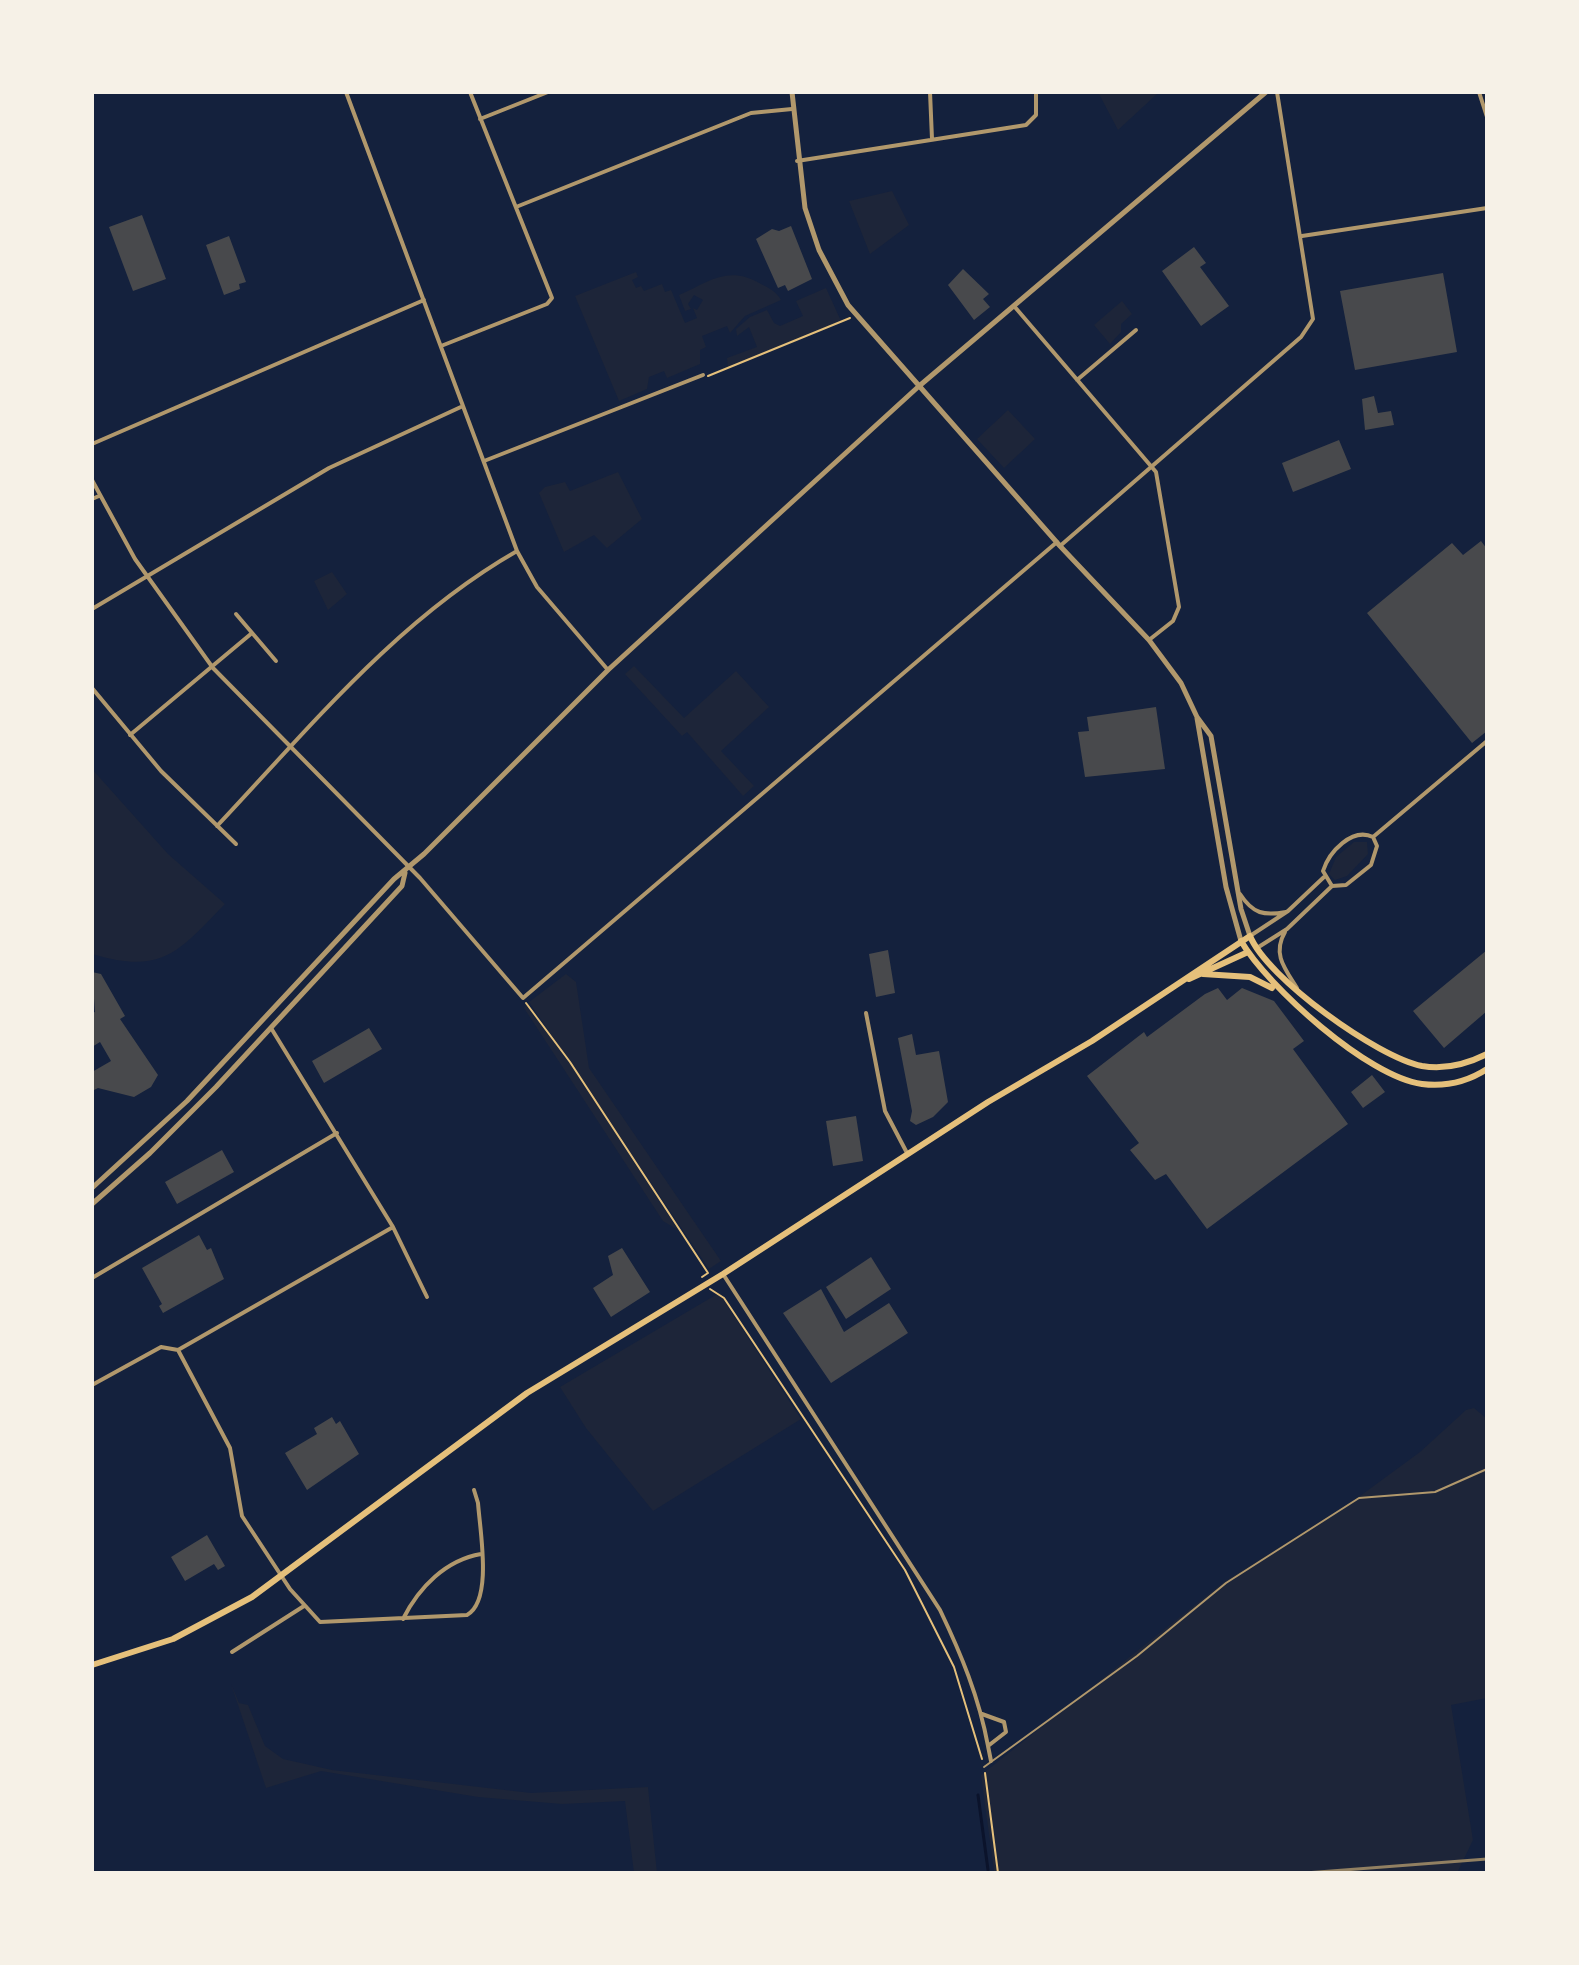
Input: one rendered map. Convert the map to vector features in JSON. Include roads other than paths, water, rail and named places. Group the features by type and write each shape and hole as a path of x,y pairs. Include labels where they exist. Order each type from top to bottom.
{"main road":[{"path":"1186,981 1205,963 1250,936 1251,951 1281,994"},
{"path":"1241,941 1301,994 1376,1046 1409,1063 1444,1067 1487,1054"},
{"path":"92,1665 173,1639 212,1620 282,1578 501,1412 723,1274 907,1153 1186,981 1251,951"},
{"path":"1203,974 1250,977 1281,994 1365,1062 1420,1084 1456,1083 1487,1069"}],"street":[{"path":"346,92 517,551 537,587 608,670"},
{"path":"441,346 551,301 470,92"},
{"path":"480,119 548,92"},
{"path":"792,92 797,161 812,232 830,275 855,315 1058,544 1149,640 1181,683 1197,717 1211,736 1250,936 1288,911 1324,877 1330,856 1350,837 1360,834 1373,837"},
{"path":"930,92 932,139"},
{"path":"797,161 1026,125 1036,115 1036,92"},
{"path":"92,1188 177,1111 394,879 408,870 608,670 918,387 1266,92"},
{"path":"92,480 146,577 213,668 408,870 523,998 1151,466 1309,327 1313,309 1277,92"},
{"path":"1479,92 1487,117"},
{"path":"516,207 751,113 792,109"},
{"path":"1302,236 1487,208"},
{"path":"92,444 424,300"},
{"path":"1014,306 1159,479 1179,607 1173,621 1149,640"},
{"path":"1077,380 1136,330"},
{"path":"484,461 703,375"},
{"path":"92,609 348,457 463,406"},
{"path":"92,499 99,496"},
{"path":"217,826 421,616 517,551"},
{"path":"236,614 276,661"},
{"path":"130,735 252,633"},
{"path":"92,688 161,771 236,844"},
{"path":"1197,717 1226,887 1241,941"},
{"path":"1373,837 1487,741"},
{"path":"1251,951 1287,929 1332,886 1346,885 1371,865 1377,846 1373,837"},
{"path":"92,1204 150,1153 271,1028 402,886 408,870"},
{"path":"1324,877 1332,886"},
{"path":"1239,892 1250,909 1260,914 1288,911"},
{"path":"1287,929 1278,946 1278,955 1301,994"},
{"path":"866,1013 885,1111 907,1153"},
{"path":"262,1021 271,1028 337,1133 393,1227 427,1297"},
{"path":"92,1278 337,1133"},
{"path":"92,1385 161,1347 178,1350 393,1227"},
{"path":"723,1274 933,1599 964,1661 982,1714 991,1761"},
{"path":"178,1350 230,1448 242,1516 282,1578 320,1622 467,1615 474,1611 482,1597 478,1503 474,1490"},
{"path":"403,1619 414,1596 457,1558 481,1554"},
{"path":"232,1652 304,1606"},
{"path":"982,1714 1004,1722 1006,1732 988,1746"}],"lane":[{"path":"984,1767 1137,1656 1226,1583 1359,1498 1435,1492 1487,1469"}],"waterway":[{"path":"978,1795 988,1870"}],"railway":[{"path":"1305,1873 1487,1859"}]}
